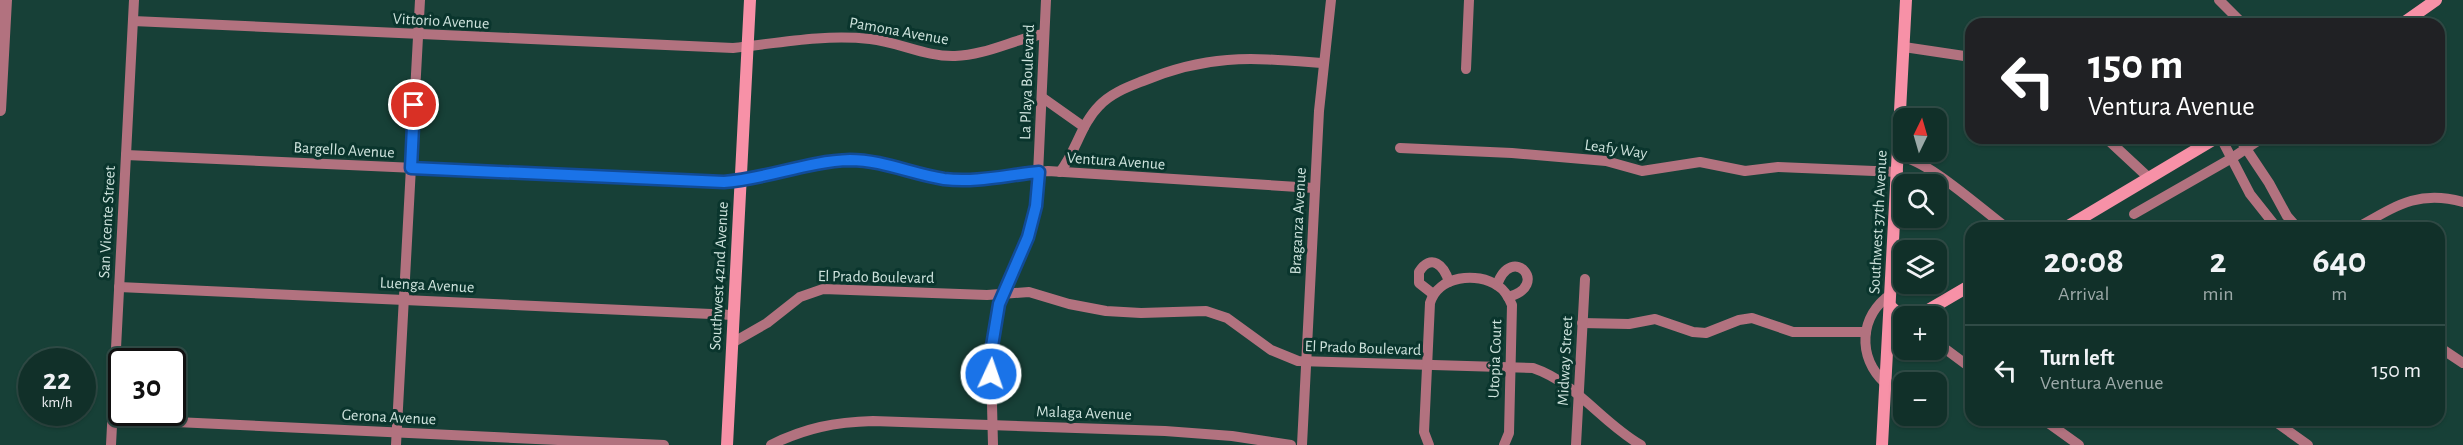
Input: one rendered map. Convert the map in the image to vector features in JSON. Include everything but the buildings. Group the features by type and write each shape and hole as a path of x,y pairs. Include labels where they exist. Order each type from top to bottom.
{"main road":[{"name":"Southwest 42nd Avenue","path":"727,445 750,0"},
{"name":"Southwest 37th Avenue","path":"1901,108 1906,0"},
{"path":"2410,18 2436,0"},
{"path":"2075,222 2206,144"},
{"name":"Southwest 37th Avenue","path":"1882,445 1899,162"},
{"path":"1935,306 1965,289"},
{"path":"1890,300 1894,306"},
{"path":"1888,346 1893,340"}],"street":[{"path":"0,110 6,0"},
{"name":"San Vicente Street","path":"116,348 134,0"},
{"path":"396,445 420,0"},
{"name":"La Playa Boulevard","path":"993,445 992,352 997,317 1032,223 1039,172 1046,0"},
{"name":"Braganza Avenue","path":"1302,445 1314,188 1323,63 1331,0"},
{"path":"1466,69 1469,0"},
{"path":"2219,0 2237,18"},
{"name":"Vittorio Avenue","path":"133,21 747,47"},
{"name":"Pamona Avenue","path":"747,47 809,38 844,36 904,44 924,52 953,56 984,52 1024,38 1044,34"},
{"path":"1904,47 1965,56"},
{"path":"1060,172 1068,161 1084,127 1100,105 1113,95 1155,76 1191,64 1246,58 1323,63"},
{"path":"1043,98 1084,127"},
{"path":"2112,144 2149,178"},
{"path":"2224,144 2250,194 2272,222"},
{"path":"2243,144 2270,183 2291,222"},
{"path":"2134,214 2253,144"},
{"name":"Leafy Way","path":"1400,148 1512,153 1606,161 1642,171 1700,162 1745,171 1778,167 1898,172"},
{"name":"Bargello Avenue","path":"126,154 724,182 741,180"},
{"name":"Ventura Avenue","path":"741,180 848,160 877,163 950,180 1060,172 1314,188"},
{"path":"1916,162 1999,222"},
{"path":"2367,222 2397,205 2417,198 2440,197 2463,202"},
{"path":"1433,294 1419,284 1419,272 1424,266 1431,263 1440,265 1446,272 1449,282"},
{"path":"1424,443 1430,303 1433,294 1449,282 1469,278 1497,285 1502,272 1508,267 1515,266 1524,271 1527,276 1527,287 1522,293 1508,297"},
{"name":"Midway Street","path":"1576,445 1585,279"},
{"name":"Utopia Court","path":"1497,285 1512,305 1509,433 1506,444"},
{"name":"Luenga Avenue","path":"119,286 733,315"},
{"name":"El Prado Boulevard","path":"732,343 767,323 800,297 817,290 1004,294 1029,292 1080,306 1115,312 1206,311 1227,318 1281,356 1298,361 1510,366 1546,373 1565,383 1618,430 1641,445"},
{"path":"1885,383 1870,364 1866,332 1873,310 1890,300"},
{"path":"1582,323 1629,324 1654,319 1693,332 1706,333 1739,320 1752,318 1775,328 1793,332 1866,332"},
{"path":"1947,350 1965,364"},
{"path":"2445,351 2463,363"},
{"name":"Malaga Avenue","path":"771,445 811,427 839,422 884,421 1225,435 1291,445"},
{"name":"Gerona Avenue","path":"186,423 664,445"},
{"name":"San Vicente Street","path":"111,445 112,426"},
{"path":"2052,426 2079,445"},
{"path":"2281,426 2308,445"}],"route":[{"path":"414,105 411,168 724,182 757,178 848,160 889,165 926,176 950,180 973,180 1039,172 1036,206 1028,237 999,304 992,346 991,374"}]}
